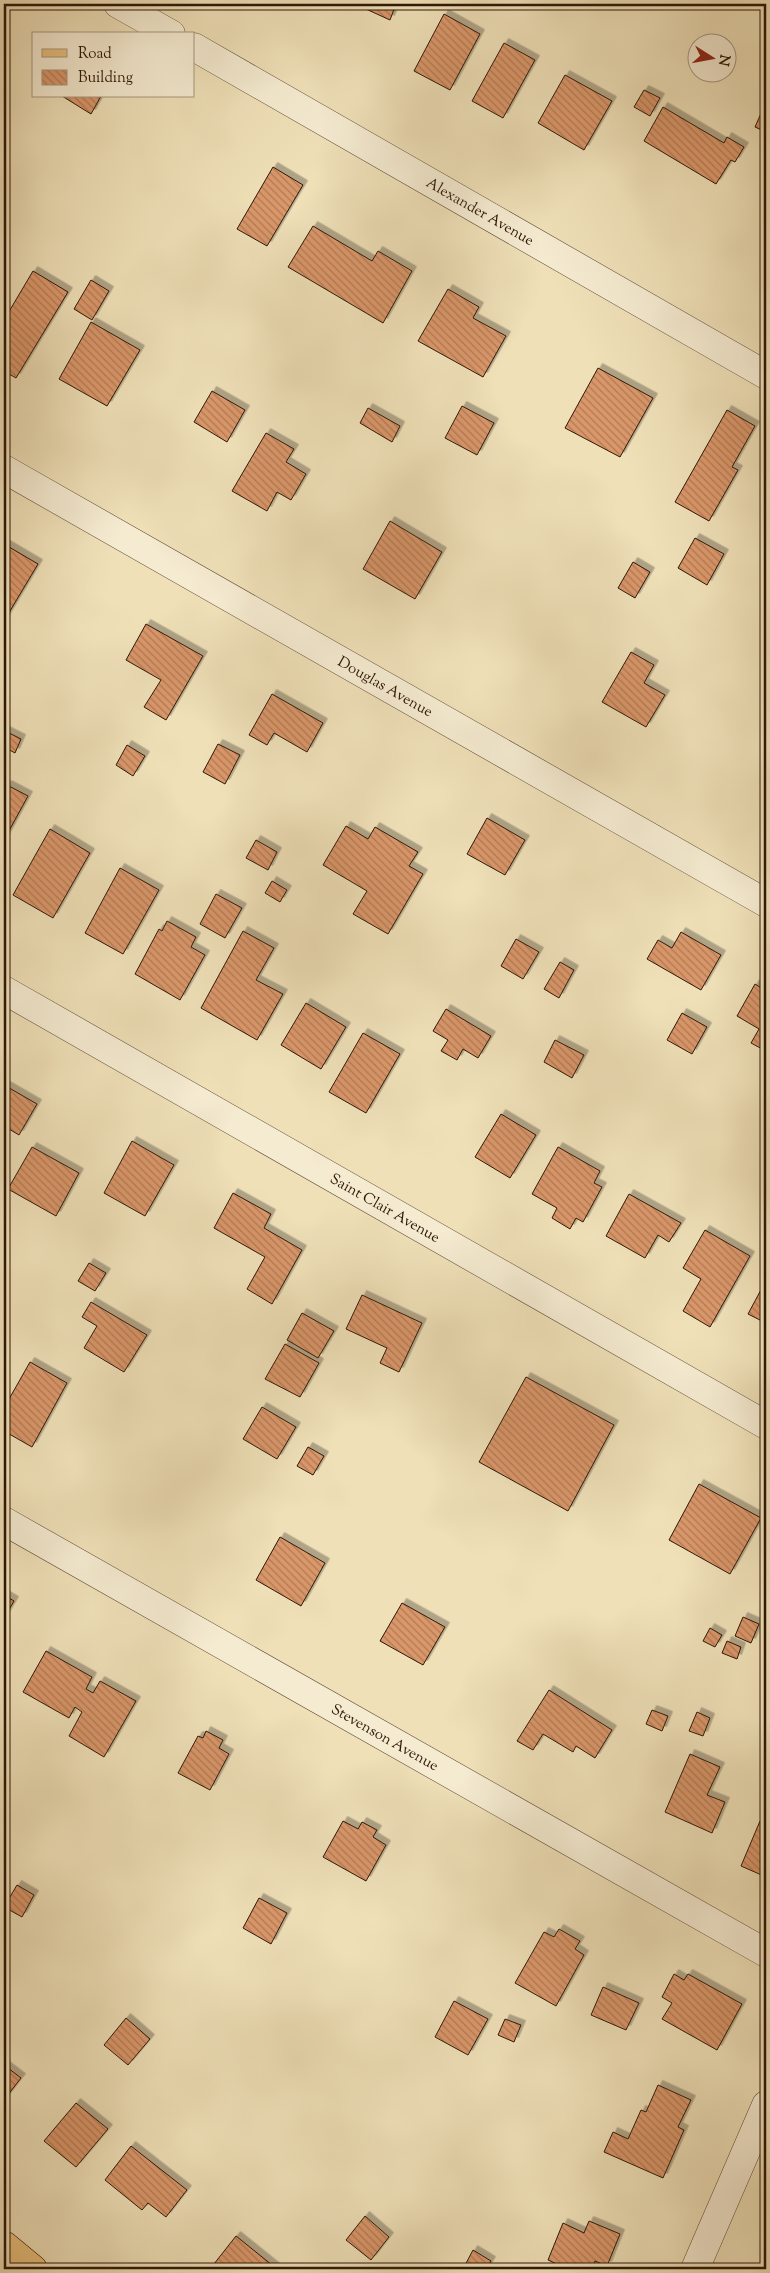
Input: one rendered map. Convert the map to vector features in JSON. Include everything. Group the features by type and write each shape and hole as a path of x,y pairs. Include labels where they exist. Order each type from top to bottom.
{"main road":[{"path":"4,2245 33,2269"}],"street":[{"path":"118,4 167,32"},
{"name":"Alexander Avenue","path":"195,48 766,376"},
{"name":"Douglas Avenue","path":"4,469 766,903"},
{"name":"Saint Clair Avenue","path":"4,990 766,1425"},
{"name":"Stevenson Avenue","path":"4,1521 766,1953"},
{"path":"695,2269 766,2105"}],"building":[{"path":"355,4 396,4 390,20"},
{"path":"444,14 480,34 450,90 414,71"},
{"path":"504,43 535,60 503,118 472,101"},
{"path":"565,75 612,101 584,150 538,123"},
{"path":"644,90 660,98 650,116 634,107"},
{"path":"65,98 100,98 91,114"},
{"path":"766,102 766,132 755,127"},
{"path":"663,107 724,143 727,137 744,147 735,162 731,160 716,184 644,141"},
{"path":"273,167 303,185 267,246 237,229"},
{"path":"313,226 372,261 378,251 412,271 383,323 288,267"},
{"path":"33,271 68,292 16,378 4,371 4,320"},
{"path":"91,280 109,291 92,320 74,309"},
{"path":"448,289 479,307 473,318 506,336 483,377 418,341"},
{"path":"91,322 140,350 107,406 59,379"},
{"path":"598,368 653,398 620,457 565,428"},
{"path":"212,391 245,410 227,442 194,422"},
{"path":"462,406 494,423 477,455 445,438"},
{"path":"368,408 400,426 392,442 360,423"},
{"path":"727,410 755,426 732,467 738,470 709,521 675,502"},
{"path":"266,433 294,449 286,462 306,474 291,500 277,492 267,511 232,491"},
{"path":"390,521 442,552 415,599 363,569"},
{"path":"695,538 724,554 707,585 678,568"},
{"path":"4,544 38,564 4,621"},
{"path":"633,562 650,572 635,598 618,588"},
{"path":"146,624 203,656 166,720 144,707 161,680 126,660"},
{"path":"631,652 654,665 644,683 665,695 646,727 602,702"},
{"path":"272,694 323,723 307,752 274,733 267,745 249,735"},
{"path":"5,731 21,739 15,753 4,747"},
{"path":"218,744 240,755 225,784 203,772"},
{"path":"127,745 145,756 133,776 116,765"},
{"path":"7,785 28,796 4,840 4,790"},
{"path":"487,818 525,840 505,875 467,854"},
{"path":"346,826 368,839 375,827 418,852 409,866 423,874 388,934 353,914 367,891 323,865"},
{"path":"50,829 90,853 53,918 13,895"},
{"path":"256,840 277,852 268,870 246,858"},
{"path":"120,868 159,890 123,954 85,933"},
{"path":"272,881 287,890 280,902 265,893"},
{"path":"216,894 242,908 225,938 200,924"},
{"path":"167,921 196,937 191,947 205,955 180,1000 135,974 159,929 162,931"},
{"path":"243,931 274,948 256,980 283,994 257,1040 201,1008"},
{"path":"681,932 721,955 701,990 647,959 658,940 672,948"},
{"path":"516,939 539,952 523,979 501,966"},
{"path":"560,962 574,970 559,998 544,989"},
{"path":"755,984 766,991 766,1051 751,1043 759,1029 737,1016"},
{"path":"306,1003 346,1027 321,1069 281,1045"},
{"path":"446,1009 491,1036 478,1058 463,1049 457,1060 441,1051 448,1040 433,1031"},
{"path":"682,1013 707,1027 692,1054 667,1040"},
{"path":"363,1033 400,1054 366,1113 329,1092"},
{"path":"555,1040 584,1055 572,1078 544,1062"},
{"path":"4,1085 37,1104 19,1135 4,1126"},
{"path":"501,1114 536,1135 510,1178 475,1157"},
{"path":"132,1141 174,1165 145,1216 104,1193"},
{"path":"32,1147 79,1173 56,1216 8,1189"},
{"path":"558,1147 600,1171 594,1183 602,1187 583,1222 576,1218 570,1229 552,1218 557,1208 532,1194"},
{"path":"233,1193 271,1214 264,1228 302,1250 272,1304 247,1289 265,1257 214,1228"},
{"path":"629,1194 681,1223 669,1242 658,1235 645,1258 606,1236"},
{"path":"705,1230 750,1256 710,1327 683,1311 701,1279 683,1268"},
{"path":"89,1263 106,1273 95,1291 78,1281"},
{"path":"763,1286 766,1287 766,1323 748,1314"},
{"path":"362,1295 422,1323 399,1372 380,1363 387,1348 346,1329"},
{"path":"91,1302 147,1335 124,1372 84,1348 97,1326 82,1317"},
{"path":"302,1313 334,1331 318,1358 287,1340"},
{"path":"285,1344 319,1363 300,1397 265,1379"},
{"path":"30,1362 67,1383 32,1447 4,1431 4,1408"},
{"path":"526,1377 614,1425 568,1511 479,1462"},
{"path":"262,1407 296,1427 277,1459 243,1439"},
{"path":"308,1447 324,1456 313,1475 297,1466"},
{"path":"699,1484 761,1518 730,1574 669,1540"},
{"path":"280,1537 325,1563 301,1606 256,1580"},
{"path":"4,1595 14,1601 4,1618"},
{"path":"402,1603 445,1627 423,1665 380,1641"},
{"path":"743,1617 759,1624 751,1643 735,1636"},
{"path":"710,1628 722,1635 715,1647 703,1641"},
{"path":"727,1641 741,1647 737,1659 722,1653"},
{"path":"46,1651 92,1677 86,1689 93,1693 100,1681 136,1701 104,1757 69,1736 82,1712 75,1707 69,1718 23,1692"},
{"path":"549,1690 612,1730 595,1758 576,1746 573,1752 543,1734 533,1750 517,1741"},
{"path":"652,1710 668,1716 662,1731 646,1724"},
{"path":"697,1712 710,1718 703,1736 689,1731"},
{"path":"206,1731 223,1740 219,1748 229,1754 210,1790 178,1773 198,1736 203,1738"},
{"path":"690,1754 720,1767 707,1795 725,1802 712,1833 665,1812"},
{"path":"343,1821 358,1829 362,1822 377,1830 373,1837 386,1845 366,1881 323,1857"},
{"path":"760,1821 766,1823 766,1877 741,1866"},
{"path":"17,1885 34,1895 22,1917 4,1907"},
{"path":"259,1898 287,1913 271,1944 243,1928"},
{"path":"559,1929 580,1941 575,1949 584,1955 556,2006 515,1983 544,1932 554,1937"},
{"path":"674,1974 684,1980 688,1974 742,2004 717,2050 662,2019 672,2003 662,1997"},
{"path":"603,1987 639,2003 626,2030 591,2015"},
{"path":"454,2001 488,2019 468,2055 435,2037"},
{"path":"126,2018 150,2039 128,2065 104,2045"},
{"path":"505,2019 521,2025 514,2042 498,2035"},
{"path":"4,2065 21,2078 4,2100"},
{"path":"658,2085 691,2100 678,2127 684,2130 663,2178 604,2152 613,2132 628,2139 641,2110 646,2112"},
{"path":"76,2103 108,2129 76,2167 44,2141"},
{"path":"131,2146 187,2190 166,2217 148,2203 142,2210 105,2180"},
{"path":"365,2216 389,2237 371,2260 346,2240"},
{"path":"589,2221 620,2234 607,2266 595,2261 591,2269 568,2269 548,2260 563,2223 584,2233"},
{"path":"236,2236 277,2269 210,2269"},
{"path":"473,2250 491,2261 486,2269 463,2269"}]}
